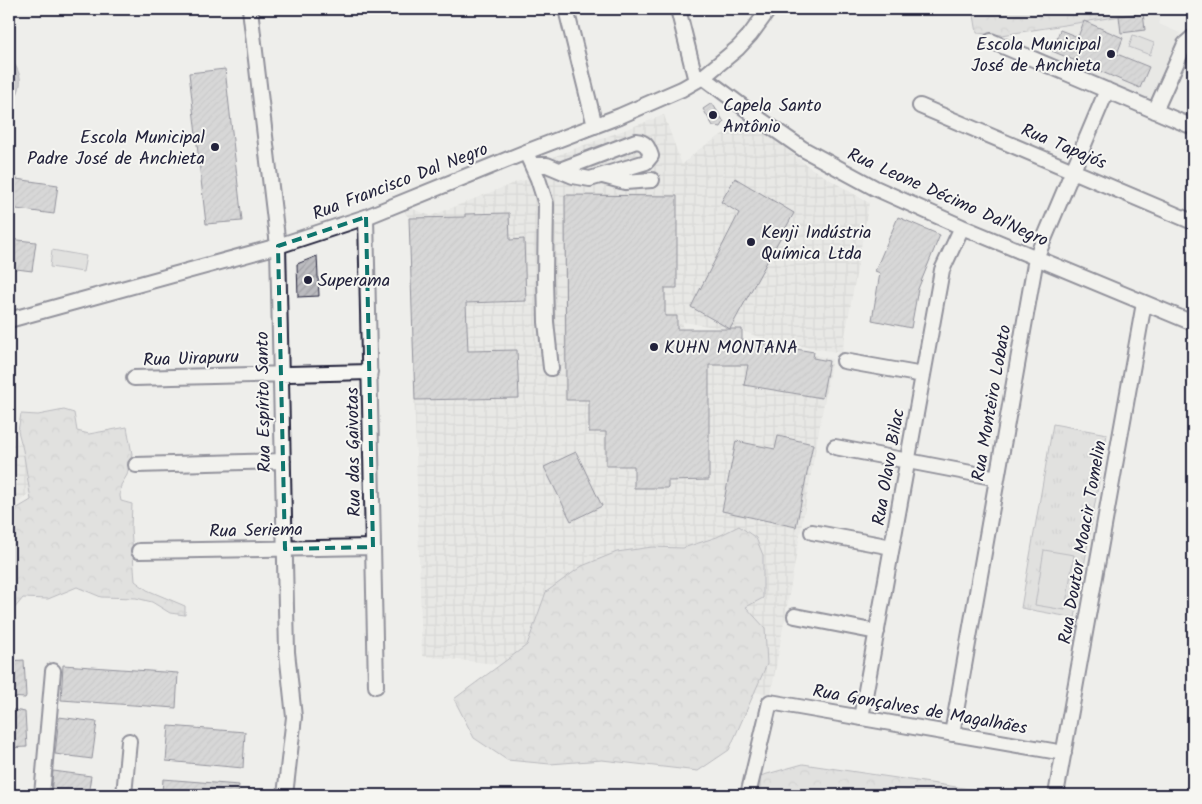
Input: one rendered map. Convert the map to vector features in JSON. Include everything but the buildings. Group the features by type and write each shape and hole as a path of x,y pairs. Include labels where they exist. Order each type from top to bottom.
{"street":[{"name":"Rua Espírito Santo","path":"250,9 278,246 287,652 294,717 285,795"},
{"path":"566,9 595,126"},
{"path":"678,9 699,79"},
{"name":"Rua Francisco Dal Negro","path":"9,320 278,246 366,217 595,126 653,102 699,79 738,48 769,9"},
{"path":"1156,111 1185,44 1193,37"},
{"path":"990,41 1193,127"},
{"name":"Rua Leone Décimo Dal'Negro","path":"699,79 803,148 874,188 962,227 1193,323"},
{"name":"Rua Monteiro Lobato","path":"952,734 1036,258 1108,90"},
{"name":"Rua Tapajós","path":"920,106 1193,222"},
{"path":"532,165 547,165 573,176 590,179 646,162 651,156 647,146 643,142 636,141 560,170"},
{"path":"526,152 538,178 546,204 546,322 551,368"},
{"path":"603,176 625,182 652,180"},
{"name":"Rua das Gaivotas","path":"366,217 376,686"},
{"name":"Rua Olavo Bilac","path":"862,718 942,270 962,227"},
{"name":"Rua Doutor Moacir Tomelin","path":"1057,789 1144,303"},
{"path":"844,361 923,375"},
{"name":"Rua Uirapuru","path":"134,378 370,372"},
{"path":"835,447 997,478"},
{"path":"136,465 283,461"},
{"path":"812,532 892,547"},
{"name":"Rua Seriema","path":"138,551 373,547"},
{"path":"795,616 877,632"},
{"path":"42,795 53,671"},
{"name":"Rua Gonçalves de Magalhães","path":"748,795 770,702 1064,753"},
{"path":"124,795 129,741"}],"highlighted area":[{"path":"366,217 373,547 285,549 278,246"}],"shaded area":[{"name":"Escola Municipal José de Anchieta","path":"1163,9 1159,24 1180,33 1150,99 1050,56 1062,25"},
{"path":"9,57 17,69 20,87 15,99 9,102"},
{"path":"664,115 682,165 698,150 748,118 809,167 869,203 842,353 770,341 742,331 743,363 751,341 832,359 771,694 422,656 409,219 400,204 431,216 519,181 545,178 542,161","holes":["683,322 735,330 683,329"]},
{"path":"9,416 14,434 28,457 32,490 9,512"}],"green space":[{"path":"973,9 1147,9 1133,14 1002,35 977,33"},
{"path":"1133,35 1154,43 1150,55 1129,47"},
{"path":"52,250 86,256 83,272 50,267"},
{"path":"64,410 74,413 77,431 89,434 127,427 132,454 127,475 121,485 120,496 121,501 132,504 131,528 135,581 147,590 185,606 185,615 170,613 152,602 136,598 101,597 77,587 48,599 23,598 13,610 9,609 9,513 31,500 18,431 21,414 38,415"},
{"path":"1053,424 1107,434 1075,618 1021,608"},
{"path":"739,526 756,538 763,555 763,598 746,607 765,628 767,664 729,750 698,771 602,760 550,764 507,760 474,738 454,699 527,645 546,592 582,566 617,552 652,547 683,548 717,537"},
{"path":"1044,550 1074,555 1065,610 1035,605"},
{"path":"803,764 1010,795 760,795 760,776"}],"place":[{"name":"Escola Municipal José de Anchieta","path":"1111,54"},
{"name":"Capela Santo Antônio","path":"713,115"},
{"name":"Escola Municipal Padre José de Anchieta","path":"215,147"},
{"name":"Kenji Indústria Química Ltda","path":"751,242"},
{"name":"Superama","path":"308,280"},
{"name":"KUHN MONTANA","path":"654,347"}]}
